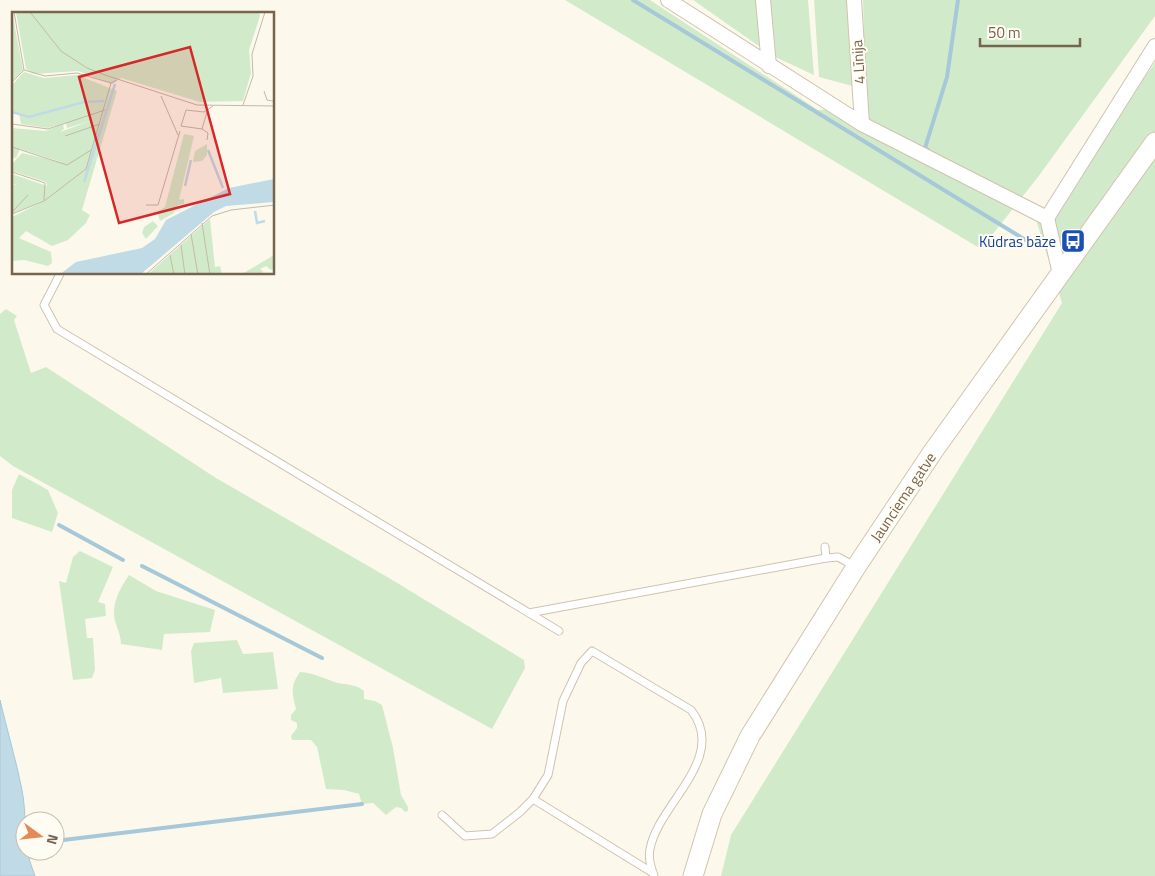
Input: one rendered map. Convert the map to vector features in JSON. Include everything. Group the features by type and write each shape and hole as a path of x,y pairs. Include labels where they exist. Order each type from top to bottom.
{"main road":[{"name":"Jaunciema gatve","path":"692,876 712,814 750,736 856,567 940,442 1155,142"}],"street":[{"path":"668,0 862,124 1047,218"},
{"path":"763,0 769,66"},
{"name":"4 Līnija","path":"854,0 862,124"},
{"path":"1060,274 1047,218 1155,46"}],"lane":[{"path":"59,275 44,305 57,329 559,631"},
{"path":"825,547 826,558"},
{"path":"529,613 826,558 838,557 856,567"},
{"path":"442,815 465,836 492,834 533,799 548,775 563,701 581,663 592,651 691,710 699,720 702,740 699,757 654,835 650,850 653,874"},
{"path":"533,799 653,874"}],"green space":[{"path":"565,0 650,0 818,110 856,108 856,87 819,77 814,0 852,0 855,37 864,36 863,0 1155,0 1155,16 1038,177 981,249"},
{"path":"693,0 808,0 814,75 773,56"},
{"path":"1155,63 1155,876 721,876 731,835 1062,303 1037,223"},
{"path":"6,309 17,316 14,320 31,373 46,367 216,478 389,578 524,660 525,668 492,729 13,466 0,456 0,314"},
{"path":"19,474 48,490 58,513 52,532 12,518 12,490"},
{"path":"80,551 113,567 98,602 105,604 106,616 85,619 87,638 93,638 95,670 92,678 73,680 59,581 66,583 73,557"},
{"path":"129,575 156,591 215,610 210,632 164,634 162,650 121,644 114,611 119,592"},
{"path":"237,640 243,654 273,652 278,689 223,693 221,678 194,683 191,651 194,643"},
{"path":"300,672 358,687 364,691 364,699 375,701 382,705 393,748 401,795 408,807 408,811 405,812 401,808 396,807 386,815 373,803 362,804 359,794 344,790 326,789 317,747 311,740 292,740 291,736 297,728 297,723 291,720 291,715 296,709 293,686"}],"water":[{"path":"0,700 22,790 25,811 15,811 15,861 30,861 35,876 0,876"}],"waterway":[{"path":"633,0 1037,247"},
{"path":"928,150 925,148 947,77 958,0"},
{"path":"59,525 123,560"},
{"path":"142,566 322,658"},
{"path":"65,840 362,804"}],"place":[{"name":"Kūdras bāze","path":"1073,241"}]}
